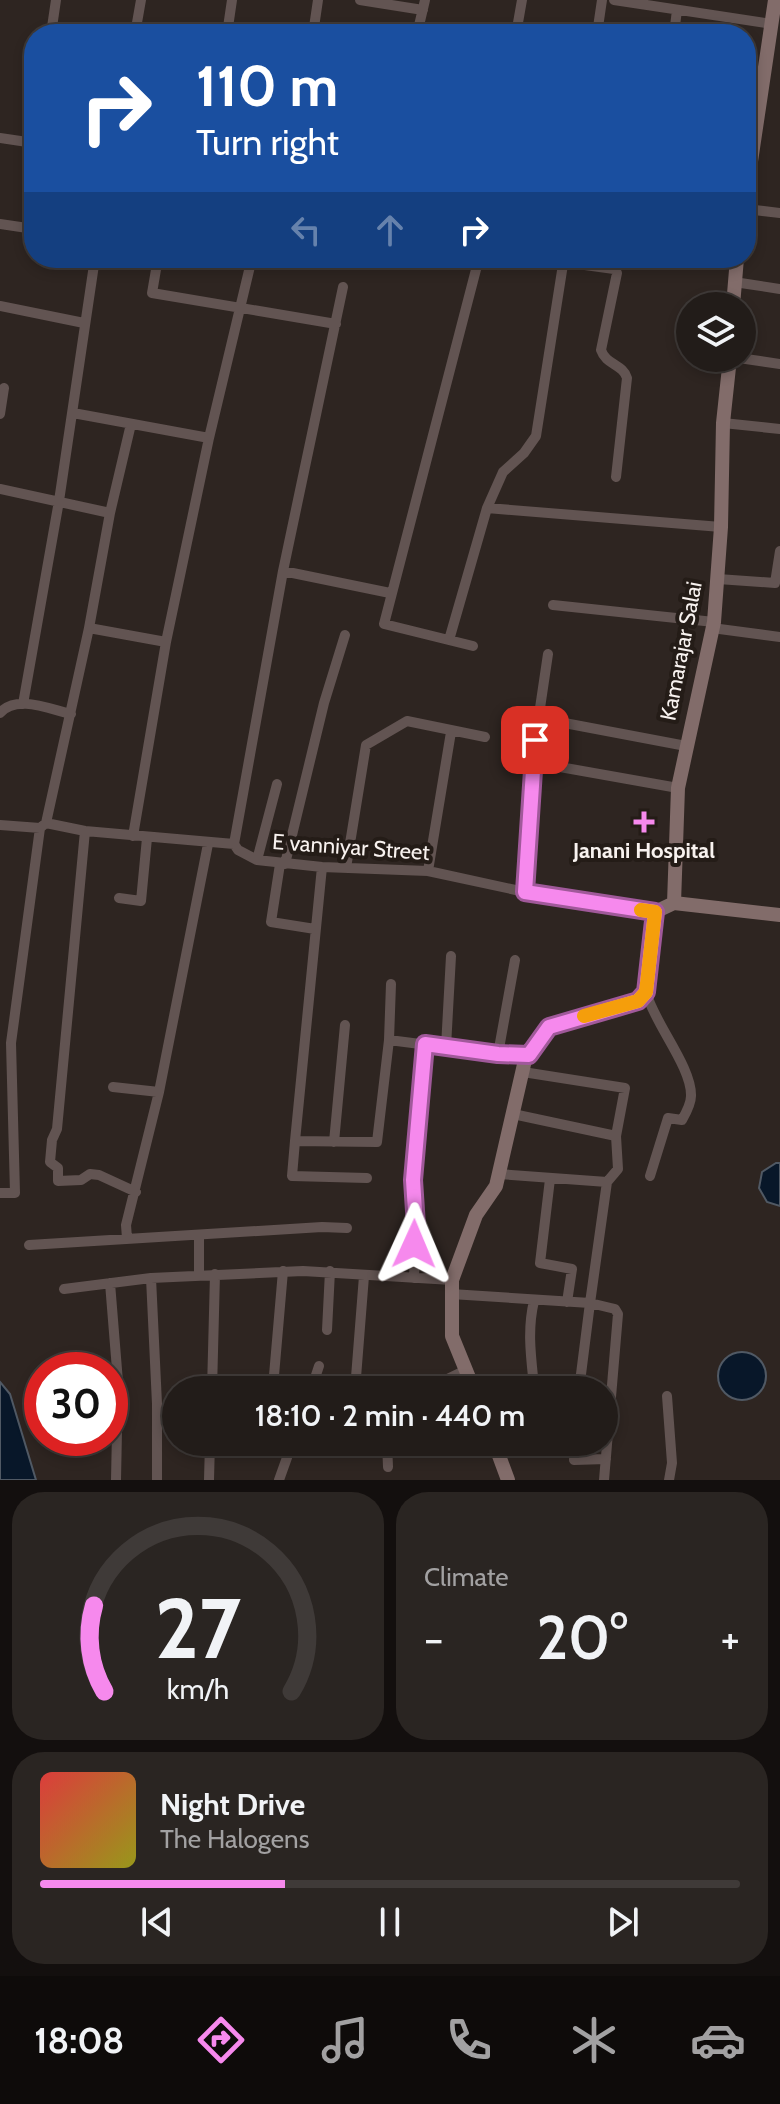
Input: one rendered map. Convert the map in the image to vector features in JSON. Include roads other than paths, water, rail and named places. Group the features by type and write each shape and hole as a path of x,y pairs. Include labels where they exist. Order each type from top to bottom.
{"main road":[{"path":"756,129 775,0"},
{"path":"734,292 736,268"},
{"name":"Kamarajar Salai","path":"674,903 678,788 713,625 718,579 723,423 728,372"},
{"path":"468,1376 452,1336 452,1287 476,1215 496,1186 525,1060 549,1027 638,1001 646,992 655,912 674,903 780,915"},
{"path":"499,1456 508,1480"}],"street":[{"path":"52,24 56,0"},
{"path":"137,24 141,0"},
{"path":"228,24 232,0"},
{"path":"314,24 318,0"},
{"path":"360,0 424,5"},
{"path":"518,24 522,0"},
{"path":"598,24 602,0"},
{"path":"614,0 772,24"},
{"path":"675,24 677,10"},
{"path":"0,138 24,142"},
{"path":"756,210 780,213"},
{"path":"0,224 24,228"},
{"path":"23,704 59,501 93,268"},
{"path":"156,268 152,293 336,324"},
{"path":"133,836 166,642 209,438 250,268"},
{"path":"473,646 384,624 476,268"},
{"path":"449,640 487,508 503,472 524,453 536,436 562,268"},
{"path":"608,268 617,273 601,350 603,357 624,370 627,378 616,477"},
{"path":"734,282 780,289"},
{"path":"0,825 43,825 147,838 234,844 283,571 343,287"},
{"path":"0,306 84,323"},
{"path":"756,360 780,364"},
{"path":"0,414 4,388"},
{"path":"73,413 209,438"},
{"path":"723,423 780,429"},
{"path":"0,1193 15,1193 11,1043 43,825 71,714 110,513 131,424"},
{"path":"0,489 110,513"},
{"path":"487,508 721,527"},
{"path":"718,579 775,583 780,551"},
{"path":"283,571 390,593"},
{"path":"553,605 713,625 780,637"},
{"path":"89,628 166,642"},
{"path":"315,929 271,922 324,703 345,635"},
{"path":"525,892 532,762 548,654"},
{"path":"0,713 5,707 23,704 71,714"},
{"path":"538,718 686,746"},
{"path":"346,868 366,745 407,721 485,737"},
{"path":"428,871 451,732"},
{"path":"532,762 678,788"},
{"path":"257,860 277,784"},
{"path":"85,831 57,1129 52,1140 50,1162 58,1168 58,1181 99,1175 136,1192"},
{"path":"119,898 141,901 147,838"},
{"path":"127,1238 126,1225 159,1092 208,844"},
{"name":"E vanniyar Street","path":"234,844 238,850 257,860 322,867 428,871 525,892 655,912"},
{"path":"322,867 292,1176 367,1178"},
{"path":"446,1047 451,956"},
{"path":"498,1054 515,960"},
{"path":"295,1141 369,1144 378,1140 389,1040 391,984"},
{"path":"646,992 651,1009 687,1077 692,1099 682,1120 668,1118 650,1176"},
{"path":"334,1142 345,1025"},
{"path":"389,1040 529,1055"},
{"path":"414,1278 416,1226 413,1180 425,1044"},
{"path":"523,1072 625,1088 616,1136 618,1169 607,1182 581,1376"},
{"path":"113,1087 159,1092"},
{"path":"513,1114 616,1136"},
{"path":"499,1174 607,1182"},
{"path":"550,1179 540,1263 572,1269 567,1302"},
{"path":"29,1245 347,1228"},
{"path":"199,1236 199,1275"},
{"path":"274,1376 283,1271"},
{"path":"327,1330 330,1271"},
{"path":"64,1289 151,1278 330,1271 414,1278 534,1301 590,1303 615,1309 618,1314 604,1480"},
{"path":"212,1376 215,1274"},
{"path":"356,1376 364,1276"},
{"path":"151,1278 157,1480"},
{"path":"110,1283 118,1382 116,1480"},
{"path":"533,1376 529,1345 534,1301"},
{"path":"316,1376 319,1366"},
{"path":"454,1376 466,1370"},
{"path":"667,1396 672,1463 669,1480"},
{"path":"209,1480 210,1456"},
{"path":"279,1480 288,1456"},
{"path":"388,1456 388,1467"},
{"path":"574,1456 574,1460 606,1459"}],"water":[{"path":"780,1163 780,1206 767,1202 759,1188 762,1172"},
{"path":"742,1352 759,1359 766,1376 759,1393 742,1400 725,1393 718,1376 725,1359"},
{"path":"0,1382 10,1394 24,1440 24,1456 29,1456 36,1480 0,1480"}],"place":[{"name":"Janani Hospital","path":"644,822"}]}
